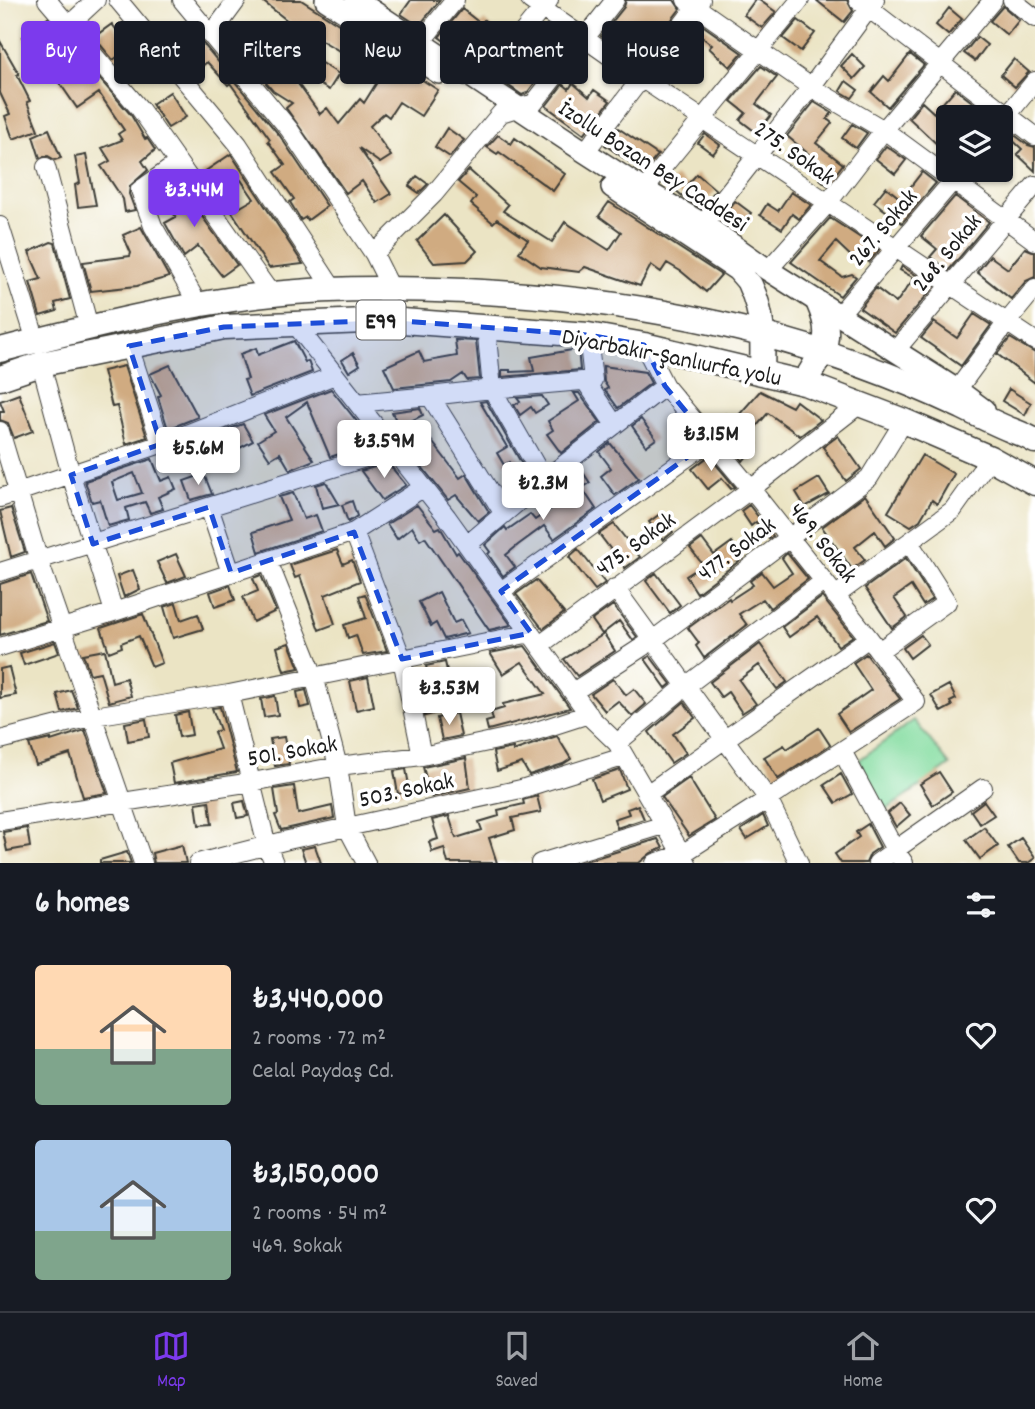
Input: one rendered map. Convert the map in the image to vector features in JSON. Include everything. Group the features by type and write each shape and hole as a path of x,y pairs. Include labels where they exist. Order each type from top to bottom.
{"highway":[{"path":"759,277 763,332 762,373"},
{"name":"Diyarbakır-Şanlıurfa yolu","path":"0,378 38,352 89,327 200,306 333,289 391,288 530,294 648,309 763,332 823,350 913,384 1027,435"},
{"path":"804,383 823,350 828,333 826,320 829,310"},
{"name":"Diyarbakır-Şanlıurfa yolu","path":"0,350 38,352 129,346 224,327 389,320 588,335 644,345 804,383 904,421 990,458 1035,484"}],"main road":[{"name":"İzollu Bozan Bey Caddesi","path":"326,0 703,224 759,277"},
{"name":"İzollu Bozan Bey Caddesi","path":"364,2 390,21"},
{"name":"İzollu Bozan Bey Caddesi","path":"481,84 508,110 737,270 759,277 829,310 1027,435"}],"street":[{"path":"47,0 64,21"},
{"path":"73,21 96,0"},
{"path":"118,0 238,144 333,289"},
{"path":"182,0 289,129 374,254 391,288"},
{"path":"212,34 237,0"},
{"path":"426,36 455,0"},
{"path":"588,33 615,0"},
{"path":"643,190 800,0"},
{"path":"759,277 827,204 884,130 993,0"},
{"path":"1013,0 1035,18"},
{"path":"680,21 694,2 811,87 936,162"},
{"path":"528,21 541,3"},
{"name":"275. Sokak","path":"541,3 563,21"},
{"path":"703,224 811,87 867,3 990,105"},
{"path":"100,63 140,109 271,295"},
{"path":"1013,108 1035,81"},
{"path":"374,254 435,194 508,110 534,103 549,84"},
{"path":"585,152 636,84"},
{"name":"275. Sokak","path":"649,84 1035,341"},
{"path":"1013,123 1035,136"},
{"path":"178,163 140,190 153,226 200,306"},
{"path":"46,167 89,327"},
{"name":"267. Sokak","path":"829,310 896,249 953,182"},
{"path":"965,182 1006,220 1035,241"},
{"name":"268. Sokak","path":"895,351 1035,185"},
{"path":"0,226 71,475 114,612"},
{"path":"957,390 1035,288"},
{"path":"295,324 424,487 589,714 620,750 685,858"},
{"path":"486,326 492,390 544,480"},
{"path":"357,403 593,380 588,335"},
{"name":"469. Sokak","path":"644,345 665,386 790,538 916,702 842,751"},
{"path":"129,346 160,444"},
{"path":"0,498 160,444 335,375"},
{"path":"584,381 615,425"},
{"path":"467,545 544,480 665,386"},
{"path":"430,396 504,514"},
{"name":"475. Sokak","path":"535,639 615,588 751,489 860,404"},
{"name":"477. Sokak","path":"573,692 653,640 870,478 904,421"},
{"path":"0,431 39,561 143,863"},
{"path":"501,591 710,441"},
{"path":"0,572 394,449"},
{"path":"620,750 687,686 829,589 909,542 953,510 990,458"},
{"path":"0,646 114,612 355,532 424,487"},
{"path":"209,507 231,573"},
{"path":"355,532 402,659 422,757"},
{"path":"647,794 725,738 947,602 909,542"},
{"path":"268,561 314,676 338,766 347,827 366,863"},
{"path":"615,588 768,799 799,863"},
{"path":"0,740 94,716 229,694 402,659 535,639"},
{"path":"229,694 271,854"},
{"name":"501. Sokak","path":"0,821 338,766 422,757 530,733 589,714"},
{"name":"503. Sokak","path":"198,863 271,854 347,827 521,789 620,750"},
{"path":"655,863 685,858 842,751 900,856"},
{"path":"877,863 900,856 983,788"},
{"path":"540,863 664,825"}],"highlighted area":[{"path":"389,320 588,335 644,345 665,386 710,441 501,591 531,633 402,659 354,532 231,573 209,507 93,544 71,475 161,444 129,346 224,327"}],"green space":[{"path":"914,720 950,765 883,812 859,760"}],"building":[{"path":"261,0 301,0 340,25 340,51 326,43 326,21 288,21"},
{"path":"411,0 440,0 423,21 412,21 401,14"},
{"path":"626,0 674,0 680,9 671,21 613,21"},
{"path":"755,0 776,12 762,28 744,15"},
{"path":"816,0 847,0 853,11 844,22"},
{"path":"1003,6 1019,20 1007,35 990,21"},
{"path":"949,8 962,19 948,35 936,25"},
{"path":"462,9 477,21 452,21"},
{"path":"798,20 815,33 801,51 783,38"},
{"path":"112,24 114,27 113,60 100,44 100,33"},
{"path":"704,26 742,53 730,67 709,48 712,45 704,39"},
{"path":"977,37 987,45 975,61 964,53"},
{"path":"0,41 19,74 17,75 30,101 27,102 38,130 13,139 5,116 10,114 0,93"},
{"path":"205,46 219,63 219,75 207,62 205,64"},
{"path":"852,54 865,67 854,79 841,66"},
{"path":"910,54 924,65 888,107 871,92 884,76 889,81"},
{"path":"1014,59 1029,72 1015,87 1001,75"},
{"path":"326,66 339,74 329,90 319,84 326,84"},
{"path":"761,66 777,77 756,104 771,115 757,133 740,120 746,113 731,101"},
{"path":"100,79 131,115 155,150 142,161 148,170 130,186 129,194 135,210 125,212 123,199 101,166 110,161 102,148 122,140 118,134 124,130 99,93 77,108 60,84 100,84"},
{"path":"846,81 858,90 852,98 840,91"},
{"path":"426,82 438,90 421,116 399,102 389,117 384,113 370,126 391,156 380,163 359,148 391,194 377,203 362,181 346,193 286,108 292,103 267,84 298,84 320,114 327,108 339,124 360,99 364,103 376,84"},
{"path":"231,84 237,84 280,136 327,206 308,220 306,217 301,220 290,202 294,199 275,172 285,165 268,141 270,139"},
{"path":"506,84 534,84 522,95"},
{"path":"563,84 569,89 574,84 589,97 594,90 610,101 584,134 546,106"},
{"path":"955,89 976,105 941,105"},
{"path":"170,92 186,117 168,128 152,104"},
{"path":"814,102 832,113 827,119 832,123 816,143 843,164 827,185 820,179 828,170 787,136"},
{"path":"922,102 934,113 936,111 936,143 909,118"},
{"path":"852,124 867,133 856,148 842,138"},
{"path":"447,128 464,140 450,157 435,147"},
{"path":"618,128 658,155 644,172 605,145"},
{"path":"49,129 61,158 55,160 48,156 40,158 33,136"},
{"path":"705,134 720,145 713,154 698,143"},
{"path":"1013,134 1035,147 1035,171 1017,154 1022,149 1013,141"},
{"path":"498,135 511,144 515,138 565,174 553,191 499,152 497,154 487,147"},
{"path":"886,146 906,160 895,174 876,159"},
{"path":"231,154 303,264 269,268 232,212 254,199 241,180 217,196 201,174"},
{"path":"86,155 96,205 78,207 75,185 80,183 75,157"},
{"path":"469,170 508,205 503,211 552,242 565,222 609,250 621,232 599,216 609,202 721,275 706,292 667,263 661,272 651,265 640,286 585,267 579,272 541,267 519,252 528,240 497,219 493,223 471,204 476,197 458,182"},
{"path":"922,172 936,183 902,223 874,202 886,187 901,199"},
{"path":"697,174 716,190 701,208 668,184 675,176 686,186"},
{"path":"417,176 428,184 419,193 409,186"},
{"path":"175,179 237,265 222,276 198,246 184,257 165,223 176,217 159,193"},
{"path":"791,192 811,205 799,219 792,214 782,229 760,215 767,204 778,211"},
{"path":"955,196 989,222 949,270 930,257 937,249 921,236"},
{"path":"735,201 751,213 738,232 721,220"},
{"path":"444,215 477,251 467,261 434,263 417,241"},
{"path":"830,218 879,250 869,262 864,257 858,263 836,242 820,261 842,277 852,274 856,277 840,296 791,262"},
{"path":"141,227 169,277 137,286 91,291 83,262 130,256 123,235"},
{"path":"51,242 55,243 70,299 55,303 57,311 40,316 30,282 41,279 29,252"},
{"path":"1025,248 1035,252 1035,277 1026,281 1011,299 977,272 990,256 1008,269"},
{"path":"902,266 934,287 895,333 860,308 876,288 896,303 914,278 900,270"},
{"path":"974,314 991,325 961,366 921,338 934,322 957,338"},
{"path":"1010,338 1035,353 1035,383 997,354"},
{"path":"455,340 476,341 480,379 467,380 463,374 451,382 394,388 384,367 419,351 424,362 457,356"},
{"path":"294,341 312,372 250,396 244,380 248,379 240,354 256,348 258,355"},
{"path":"578,349 580,370 502,377 502,370 534,371 531,357"},
{"path":"353,353 360,365 349,372 342,360"},
{"path":"170,365 198,417 168,429 158,397 161,395 150,374"},
{"path":"124,366 147,437 126,444 117,406 112,407 103,371"},
{"path":"603,366 645,372 651,383 618,408 605,390 608,388 604,382"},
{"path":"331,389 374,443 330,457 307,402 286,417 314,460 290,470 280,453 270,459 258,441 274,431 264,415"},
{"path":"1009,389 1031,403 1025,415 1002,401"},
{"path":"760,391 792,407 796,401 821,420 800,436 768,413 748,436 757,444 743,461 712,424 725,414 732,423"},
{"path":"574,393 579,393 600,422 561,453 547,434 553,430 548,421 579,401"},
{"path":"19,394 33,431 14,438 8,423 0,420 0,411 4,411 0,401"},
{"path":"542,396 548,405 535,413 531,407 520,415 514,405 520,402 517,398"},
{"path":"486,401 523,466 514,470 509,462 504,465 497,453 507,447 480,402"},
{"path":"420,408 423,415 399,427 392,412"},
{"path":"641,419 656,439 646,446 632,426"},
{"path":"243,424 253,441 238,449 227,430"},
{"path":"687,430 694,438 679,449 673,441"},
{"path":"424,431 460,478 466,474 489,512 478,521 456,495 448,500 404,444"},
{"path":"838,436 861,469 846,481 823,447"},
{"path":"209,437 219,462 194,472 186,453 200,447 198,442"},
{"path":"610,443 639,478 615,495 601,476 611,468 599,452"},
{"path":"922,455 954,474 937,504 932,500 920,520 911,526 888,512"},
{"path":"709,456 735,487 731,489 722,478 708,489 692,469"},
{"path":"152,459 161,481 171,477 176,489 158,497 163,509 150,513 145,502 126,508 129,520 108,526 100,500 92,502 85,481","holes":["134,473 142,493 118,500 112,482"]},
{"path":"388,463 406,485 382,500 361,471"},
{"path":"204,474 212,494 191,500 184,481"},
{"path":"584,474 590,483 582,488 596,509 554,539 544,526 506,555 515,567 503,576 485,545 505,527 507,530 530,514 535,520 556,505 547,492 560,482 564,488"},
{"path":"819,478 829,494 805,507 796,492"},
{"path":"326,482 339,504 322,508 316,485"},
{"path":"293,493 304,519 316,515 322,531 259,552 253,532 289,520 279,497"},
{"path":"865,495 895,538 885,546 875,531 855,547 865,560 852,569 822,527"},
{"path":"352,501 357,516 348,522 342,505"},
{"path":"417,505 436,529 440,527 456,554 458,552 511,625 489,630 425,537 420,540 412,527 397,539 387,524"},
{"path":"749,505 773,536 769,539 756,522 751,526 741,511"},
{"path":"11,508 25,552 11,557 0,511"},
{"path":"660,514 673,532 663,540 649,522"},
{"path":"614,524 640,557 625,568 599,534"},
{"path":"702,539 714,555 732,542 743,558 697,593 686,576 703,565 690,548"},
{"path":"578,549 605,583 595,590 569,557"},
{"path":"337,550 343,564 352,560 360,581 325,595 335,624 319,630 300,576 295,578 290,565"},
{"path":"787,553 808,579 770,608 763,599 739,614 747,625 704,658 696,646 699,643 688,628 729,598 730,600 753,585 750,581 762,572 773,586 792,573 782,558"},
{"path":"176,554 186,576 167,583 157,562"},
{"path":"906,558 932,599 923,605 911,586 894,598 907,617 892,628 865,588"},
{"path":"133,570 140,589 124,597 117,576"},
{"path":"656,573 680,605 670,613 646,581"},
{"path":"31,574 47,621 0,635 0,584"},
{"path":"261,575 276,611 253,622 243,597 258,591 253,578"},
{"path":"536,580 564,613 543,629 516,594"},
{"path":"230,585 235,600 215,607 210,592"},
{"path":"439,592 454,623 461,620 468,633 444,639 436,623 431,626 419,602"},
{"path":"365,594 387,651 363,655 356,635 348,638 344,625 366,618 359,596"},
{"path":"822,597 853,636 838,646 817,617 789,637 782,627"},
{"path":"176,603 181,620 198,614 203,629 173,638 164,607"},
{"path":"613,605 637,637 633,640 619,621 602,634 592,620"},
{"path":"143,614 162,663 152,667 139,636 121,643 122,647 109,652 101,628"},
{"path":"604,634 615,651 577,676 564,659"},
{"path":"921,635 928,644 910,658 903,648"},
{"path":"55,642 59,653 24,665 20,653"},
{"path":"289,643 299,668 284,671 277,647"},
{"path":"760,644 787,682 777,689 759,665 739,680 756,704 742,713 728,692 721,697 710,682"},
{"path":"525,646 570,708 488,730 486,722 493,720 491,712 504,708 503,704 545,694 522,662 503,674 490,653"},
{"path":"105,650 112,682 126,678 131,696 109,702 100,672 90,674 83,654"},
{"path":"866,654 900,699 849,732 837,714 871,690 853,663"},
{"path":"650,656 671,684 666,688 645,659"},
{"path":"445,662 452,692 433,697 426,666"},
{"path":"9,667 16,695 0,698 0,669"},
{"path":"368,677 374,706 356,710 350,681"},
{"path":"613,679 626,695 634,689 646,704 632,716 618,701 605,711 591,694"},
{"path":"949,685 956,699 950,702 952,706 941,712 931,695"},
{"path":"71,690 78,708 62,712 57,694"},
{"path":"306,690 310,706 300,708 297,692"},
{"path":"275,696 278,715 264,717 261,699"},
{"path":"433,700 437,713 425,716 423,703"},
{"path":"684,702 695,718 673,734 686,753 671,763 649,732"},
{"path":"220,707 237,772 174,783 170,763 220,749 214,732 220,730 212,708"},
{"path":"188,712 192,735 179,737 175,715"},
{"path":"456,713 461,736 442,740 437,718"},
{"path":"146,719 149,737 128,741 125,723"},
{"path":"819,728 830,745 778,779 764,757 784,745 787,749"},
{"path":"85,730 107,793 83,797 70,754 36,765 29,744 51,741"},
{"path":"557,736 571,759 563,764 529,775 522,763 497,771 493,752 513,748 513,751"},
{"path":"284,737 289,764 275,766 270,739"},
{"path":"466,758 470,788 431,797 423,767"},
{"path":"406,769 410,791 398,794 394,771"},
{"path":"620,770 627,789 600,800 592,779"},
{"path":"939,772 952,792 933,805 920,784"},
{"path":"841,774 852,794 836,803 824,785"},
{"path":"689,778 715,820 689,836 662,797"},
{"path":"294,786 298,814 332,806 334,818 281,830 275,815 278,814 274,789"},
{"path":"537,796 541,812 512,818 515,830 489,838 497,863 448,863 444,848 432,852 429,842 438,839 432,820 449,816 456,838 482,830 479,822 499,816 498,810 524,804 523,800"},
{"path":"209,801 212,824 199,825 196,803"},
{"path":"244,801 248,816 237,818 234,803"},
{"path":"984,801 994,815 980,824 971,811"},
{"path":"900,803 910,815 896,827 888,813"},
{"path":"638,805 644,819 617,828 614,819 629,814 627,809"},
{"path":"763,815 768,826 747,839 741,830"},
{"path":"868,824 880,847 870,854 866,863 841,863 835,854 859,837 856,832"},
{"path":"984,827 998,846 980,859 966,840"},
{"path":"27,828 30,847 7,851 3,832"},
{"path":"1021,838 1035,858 1028,863 1019,863 1008,847"},
{"path":"658,839 663,848 651,853 639,863 579,863"},
{"path":"182,845 186,863 154,863 152,853"},
{"path":"315,846 321,863 306,863 301,849"},
{"path":"127,852 131,863 100,863 100,860"}]}
